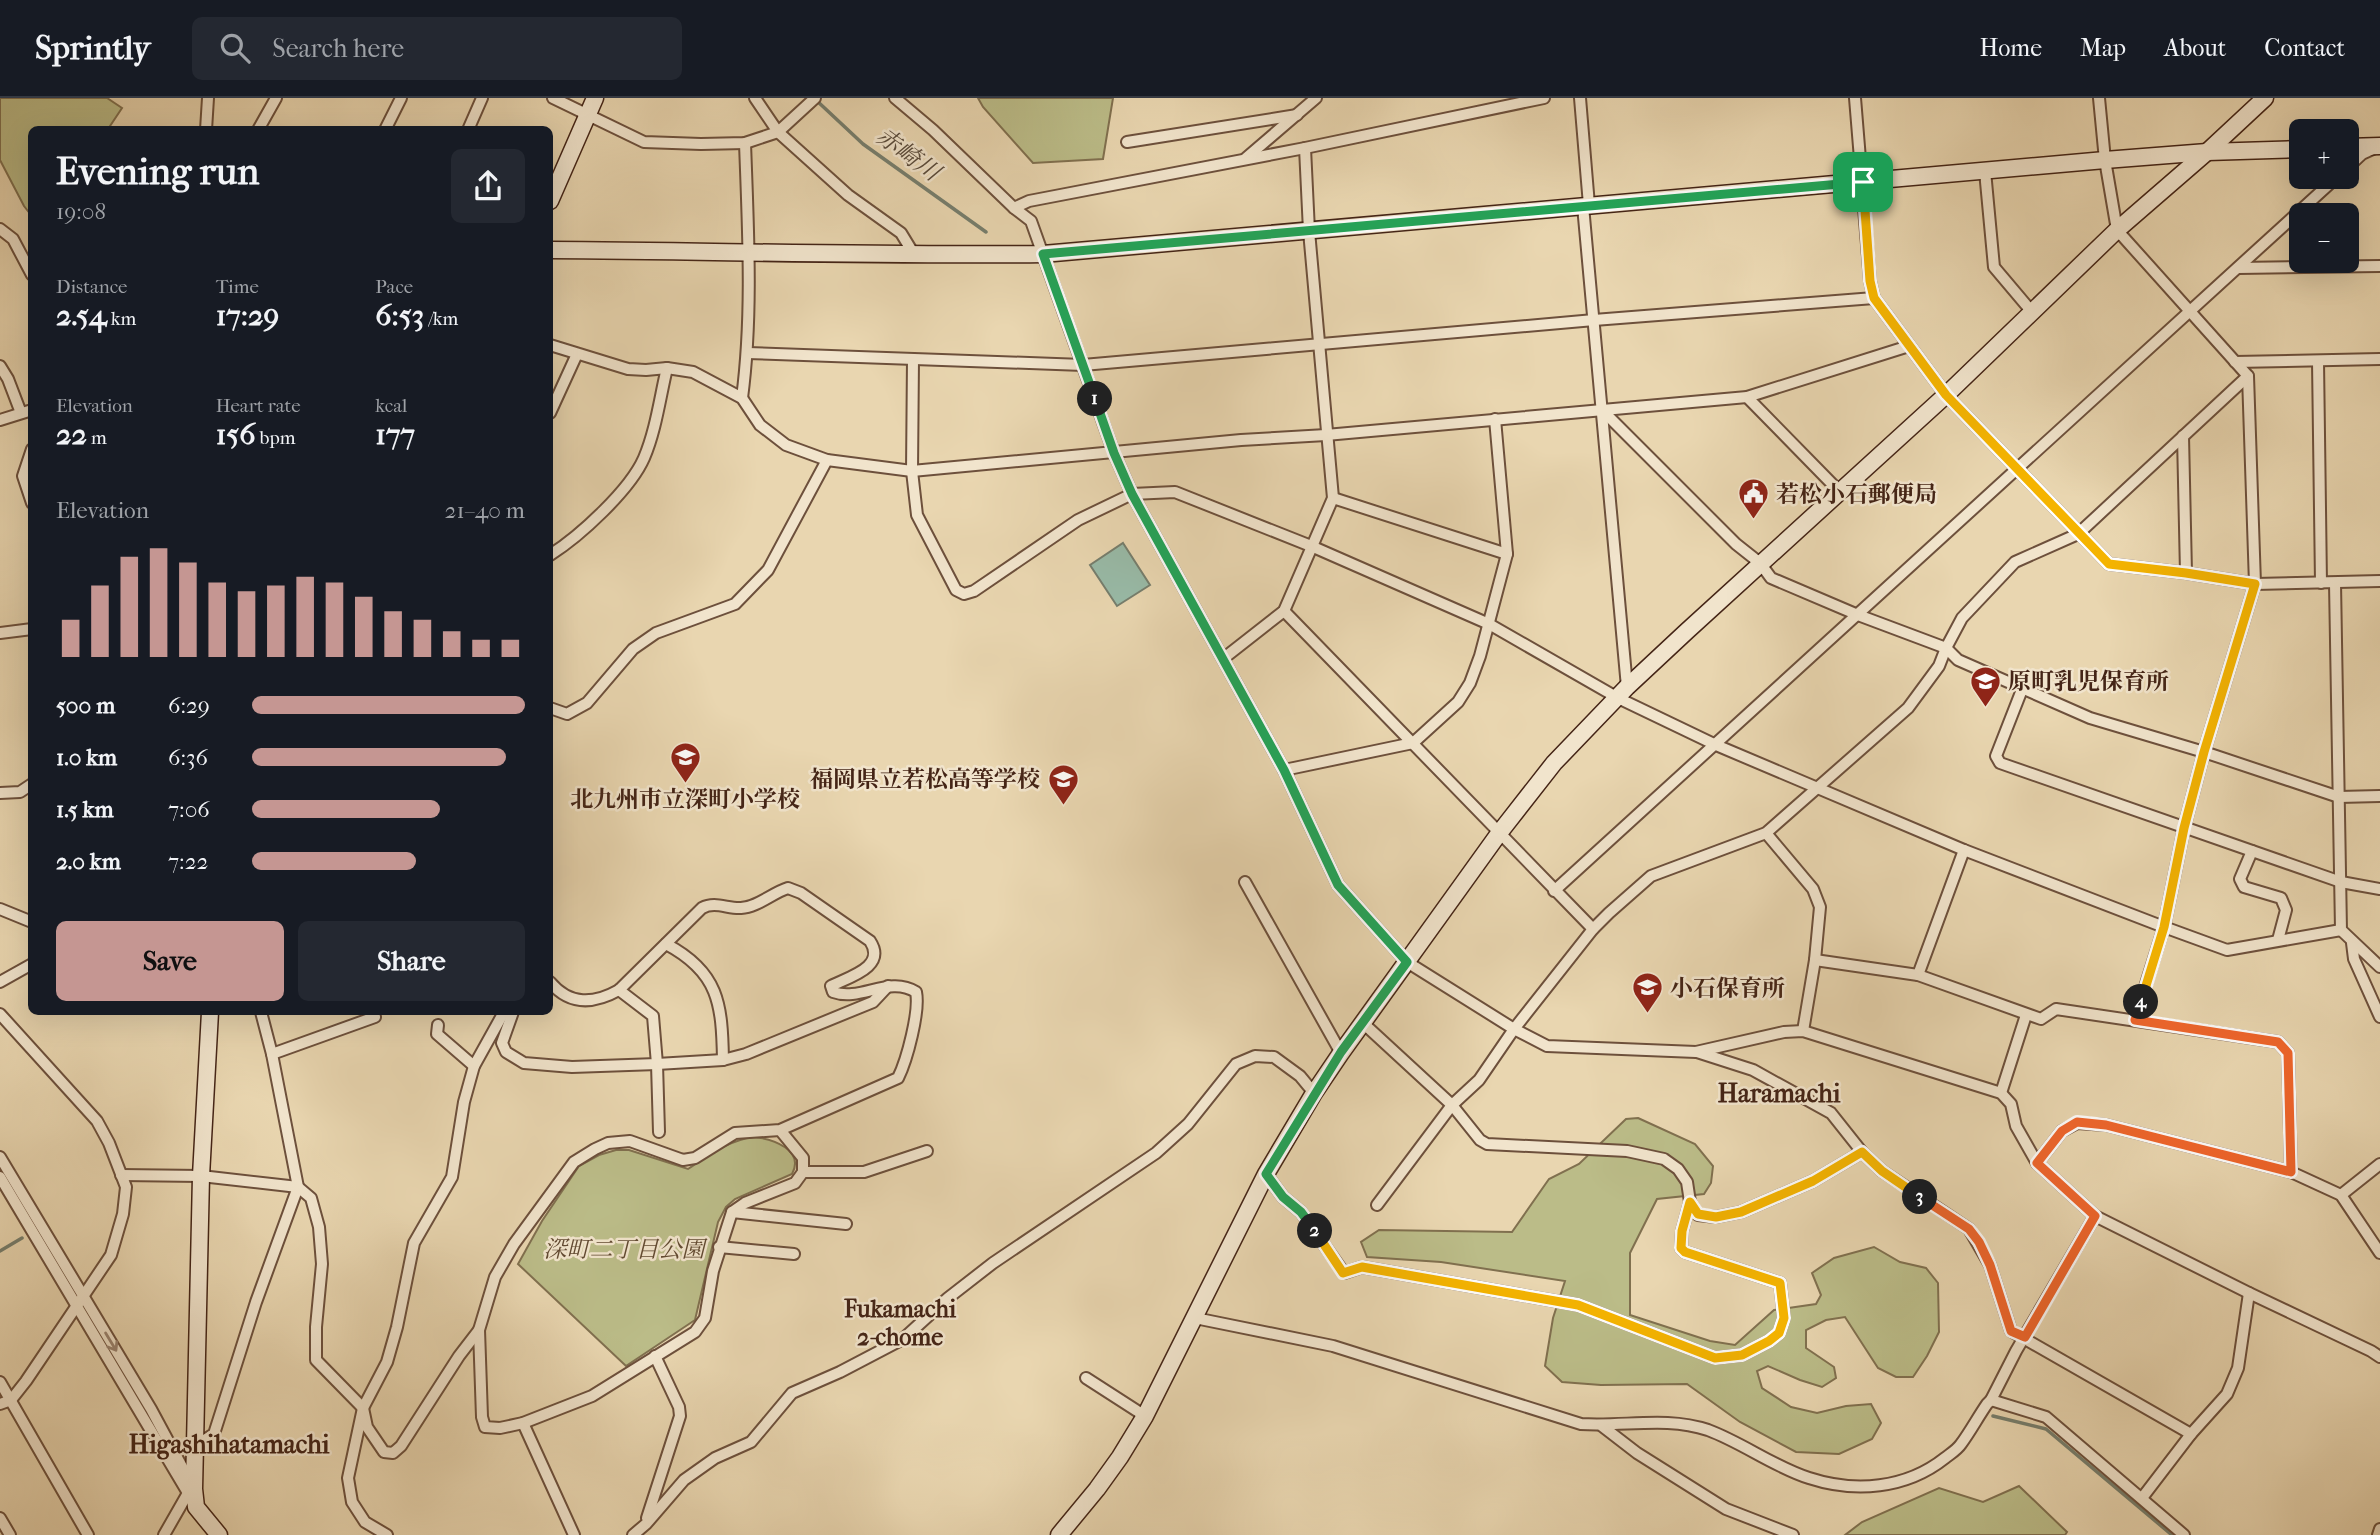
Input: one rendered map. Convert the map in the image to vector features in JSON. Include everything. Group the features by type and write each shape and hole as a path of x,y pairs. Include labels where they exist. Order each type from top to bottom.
{"street":[{"path":"206,126 208,98"},
{"path":"260,126 275,98"},
{"path":"387,126 401,98"},
{"path":"470,126 482,98"},
{"path":"553,98 644,142 745,143 778,132 815,98"},
{"path":"553,194 595,98"},
{"path":"755,98 778,132 848,195 901,233 915,256"},
{"path":"895,98 1031,222 1114,453 1132,494 1284,770 1338,885 1407,962 1547,1046 1696,1052 1784,1032 1803,1031 2001,1093 2011,1104 2016,1126 2037,1163 2095,1216 2376,1354 2380,1340"},
{"path":"1244,160 1316,98"},
{"path":"1014,208 1029,201 1305,148 1544,98"},
{"path":"1580,98 1623,692"},
{"path":"1855,98 1870,281 1874,298 1946,395 2109,564 2255,584 2380,581"},
{"path":"2099,98 2105,160 2117,230 2248,376 2255,584 2204,752 2184,828 2164,927 2135,1020"},
{"path":"1059,1535 1105,1479 1145,1416 1266,1174 1314,1093 1500,832 1554,763 1623,692 1760,563 1946,395 2117,230 2265,98"},
{"path":"1127,142 1297,115"},
{"path":"741,398 747,353 749,251 745,143"},
{"path":"2359,147 2380,146"},
{"path":"2359,156 2380,146"},
{"path":"1224,657 1284,611 1333,498 1309,231 1305,148"},
{"path":"553,250 749,251 915,256 1043,254 2105,160 2207,152 2289,149"},
{"path":"1985,171 1994,267 2032,312"},
{"path":"1554,891 2324,189"},
{"path":"0,229 13,239 28,267"},
{"path":"2238,268 2380,266"},
{"path":"747,353 1083,365 1874,298"},
{"path":"553,346 628,369 667,368 693,372 741,398 760,425 786,445 827,460 912,471 1747,397 1909,346"},
{"path":"553,406 577,354"},
{"path":"913,359 912,471 917,515 956,590 964,594 974,592 1079,520 1132,494 1175,492 1311,546 1489,624 1623,692 1716,745 1965,850 2164,927 2227,950 2341,930"},
{"path":"2235,362 2380,359"},
{"path":"2318,360 2321,583"},
{"path":"0,366 26,412 0,420"},
{"path":"553,553 630,483 645,457 667,368"},
{"path":"1377,1205 1452,1105 1479,1080 1514,1028 1593,929 1651,876 1766,834 1908,708 1939,666 1962,618 2015,562 2078,534 2248,376"},
{"path":"1747,397 1839,491"},
{"path":"1602,411 1736,544 1760,563 1771,578 1946,648 1958,660 2090,718 2339,797 2380,796"},
{"path":"1284,770 1413,743 1458,702 1470,683 1507,554 1495,419"},
{"path":"2183,436 2186,573"},
{"path":"553,709 567,714 587,703 633,649 656,633 735,604 768,570 827,460"},
{"path":"28,461 23,476 28,491"},
{"path":"1333,498 1507,554"},
{"path":"2335,583 2341,930 2380,967"},
{"path":"1284,611 1593,929"},
{"path":"0,633 28,630"},
{"path":"2024,687 1996,756 2000,763 2341,882 2380,889"},
{"path":"0,793 20,792 28,787"},
{"path":"1766,834 1813,889 1820,907 1815,960 1803,1031"},
{"path":"1918,975 1965,850"},
{"path":"2252,851 2240,879 2244,887 2281,898 2286,910 2278,940"},
{"path":"1245,882 1341,1052"},
{"path":"553,984 570,998 592,1002 603,999 619,990 702,908 709,904 740,909 788,888 801,893 870,941 874,947 874,957 868,968 831,986 833,992 843,996 898,984 916,992 919,1003 904,1066 898,1078 780,1130 735,1133 695,1158 683,1160 630,1142 608,1143 574,1162 514,1244 495,1278 479,1330 482,1417 485,1427 500,1428 523,1423 592,1396 695,1332 705,1318 719,1247 732,1212 744,1203 794,1183 803,1172 803,1158 780,1130"},
{"path":"0,909 28,920"},
{"path":"2352,943 2354,959 2380,1017"},
{"path":"666,944 688,956 708,978 722,1016 723,1059"},
{"path":"1815,960 1918,975 2041,1019 2056,1009 2278,1042 2288,1053 2291,1172"},
{"path":"0,982 28,966"},
{"path":"512,1015 502,1043 506,1052 524,1063 572,1067 657,1065 747,1054 873,1002 888,986"},
{"path":"619,990 653,1016 659,1132"},
{"path":"0,1014 97,1121 109,1143 126,1187 123,1214 111,1255 26,1381 6,1402"},
{"path":"2001,1093 2026,1014"},
{"path":"164,1535 191,1491 195,1446 201,1176 209,1015"},
{"path":"195,1446 214,1434 256,1302 298,1187 262,1015"},
{"path":"387,1535 365,1522 352,1502 348,1478 363,1408 387,1362 397,1328 414,1243 452,1177 464,1102 474,1066 502,1015"},
{"path":"272,1054 375,1017"},
{"path":"1266,1174 1283,1197 1301,1212 1343,1273 1362,1267 1578,1305 1715,1358 1742,1355 1779,1333 1784,1318 1780,1283 1685,1252 1681,1248 1682,1231 1690,1202 1687,1182 1664,1158 1627,1151 1488,1144 1480,1140 1452,1105 1363,1023"},
{"path":"438,1025 436,1034 474,1066"},
{"path":"1696,1052 1753,1070 1831,1113 1862,1152 1882,1171 1969,1229 1990,1265 2011,1331 2191,1434"},
{"path":"633,1535 684,1480 715,1458 751,1442 792,1393 840,1372 903,1339 948,1298 993,1263 1157,1152 1188,1124 1236,1064 1255,1056 1274,1057 1300,1076 1314,1093"},
{"path":"2037,1163 2062,1131 2077,1122 2106,1125 2291,1172 2341,1195 2380,1253"},
{"path":"803,1172 864,1172 927,1151"},
{"path":"1690,1202 1698,1214 1716,1217 1741,1212 1813,1181 1862,1152"},
{"path":"0,1157 80,1300"},
{"path":"2341,1195 2380,1164"},
{"path":"121,1175 201,1176 298,1187 311,1198 319,1227 322,1264 316,1360 363,1408 367,1427 384,1452 393,1453 401,1446 479,1330"},
{"path":"0,1177 151,1409 191,1491 196,1507 219,1535"},
{"path":"732,1212 846,1224"},
{"path":"1195,1318 1333,1346 1581,1424 1602,1426 1624,1422 1665,1422 1707,1430 1808,1478 1849,1487 1881,1486 1914,1478 1933,1468 1959,1446 1986,1404 1992,1400 2016,1351 2095,1216"},
{"path":"719,1247 794,1254"},
{"path":"2141,1498 2191,1434 2227,1394 2238,1368 2249,1293"},
{"path":"646,1524 680,1416 679,1407 655,1356"},
{"path":"1086,1378 1145,1416"},
{"path":"0,1382 6,1402 88,1535"},
{"path":"1992,1400 2046,1417 2184,1535"},
{"path":"523,1423 574,1535"},
{"path":"1602,1426 1637,1453 1726,1509 1793,1535"},
{"path":"0,1518 10,1535"},
{"path":"2378,1535 2380,1529"}],"green space":[{"path":"0,98 107,98 122,108 110,126 28,126 28,211 0,160"},
{"path":"978,98 1113,98 1103,159 1033,163"},
{"path":"1638,1118 1695,1144 1713,1166 1711,1183 1704,1194 1657,1199 1630,1253 1630,1315 1710,1341 1735,1345 1774,1310 1816,1304 1821,1295 1812,1273 1834,1258 1874,1247 1900,1262 1926,1268 1938,1283 1939,1332 1913,1377 1896,1377 1878,1368 1845,1317 1826,1320 1806,1330 1806,1348 1834,1367 1836,1378 1822,1387 1768,1366 1757,1371 1762,1388 1791,1407 1817,1413 1846,1406 1871,1404 1881,1423 1872,1439 1839,1454 1796,1452 1740,1422 1687,1384 1601,1385 1562,1382 1545,1366 1553,1318 1565,1281 1441,1262 1367,1257 1361,1242 1379,1230 1512,1232 1549,1179 1579,1164 1626,1119"},
{"name":"深町二丁目公園","path":"754,1137 778,1143 791,1152 795,1166 792,1174 735,1199 726,1207 718,1222 695,1320 626,1366 518,1264 542,1221 579,1166 599,1155 616,1150 629,1150 688,1169 728,1145"},
{"path":"2019,1486 2067,1532 2065,1535 1845,1535 1862,1522 1939,1488 1983,1502"}],"shaded area":[{"path":"1123,543 1150,585 1117,606 1090,565"}],"waterway":[{"name":"赤崎川","path":"816,100 863,144 986,232"},
{"path":"0,1251 22,1238"},
{"path":"1993,1416 2046,1429 2172,1535"}],"place":[{"name":"若松小石郵便局","path":"1753,521"},
{"name":"原町乳児保育所","path":"1985,708"},
{"name":"北九州市立深町小学校","path":"685,785"},
{"name":"福岡県立若松高等学校","path":"1063,806"},
{"name":"小石保育所","path":"1647,1015"}],"district":[{"name":"Haramachi","path":"1779,1093"},
{"name":"Fukamachi 2-chome","path":"900,1323"},
{"name":"Higashihatamachi","path":"229,1444"}],"route":[{"path":"1863,182 1870,281 1874,298 1946,395 2078,534 2109,564 2255,584 2204,752 2184,828 2164,927 2135,1020 2278,1042 2288,1053 2291,1172 2106,1125 2077,1122 2062,1131 2037,1163 2095,1216 2025,1337 2011,1331 1990,1265 1969,1229 1882,1171 1862,1152 1813,1181 1741,1212 1716,1217 1698,1214 1690,1202 1682,1231 1681,1248 1685,1252 1780,1283 1784,1318 1779,1333 1742,1355 1715,1358 1578,1305 1362,1267 1343,1273 1301,1212 1283,1197 1266,1174 1341,1052 1407,962 1338,885 1284,770 1132,494 1114,453 1043,254 1863,182"}]}
